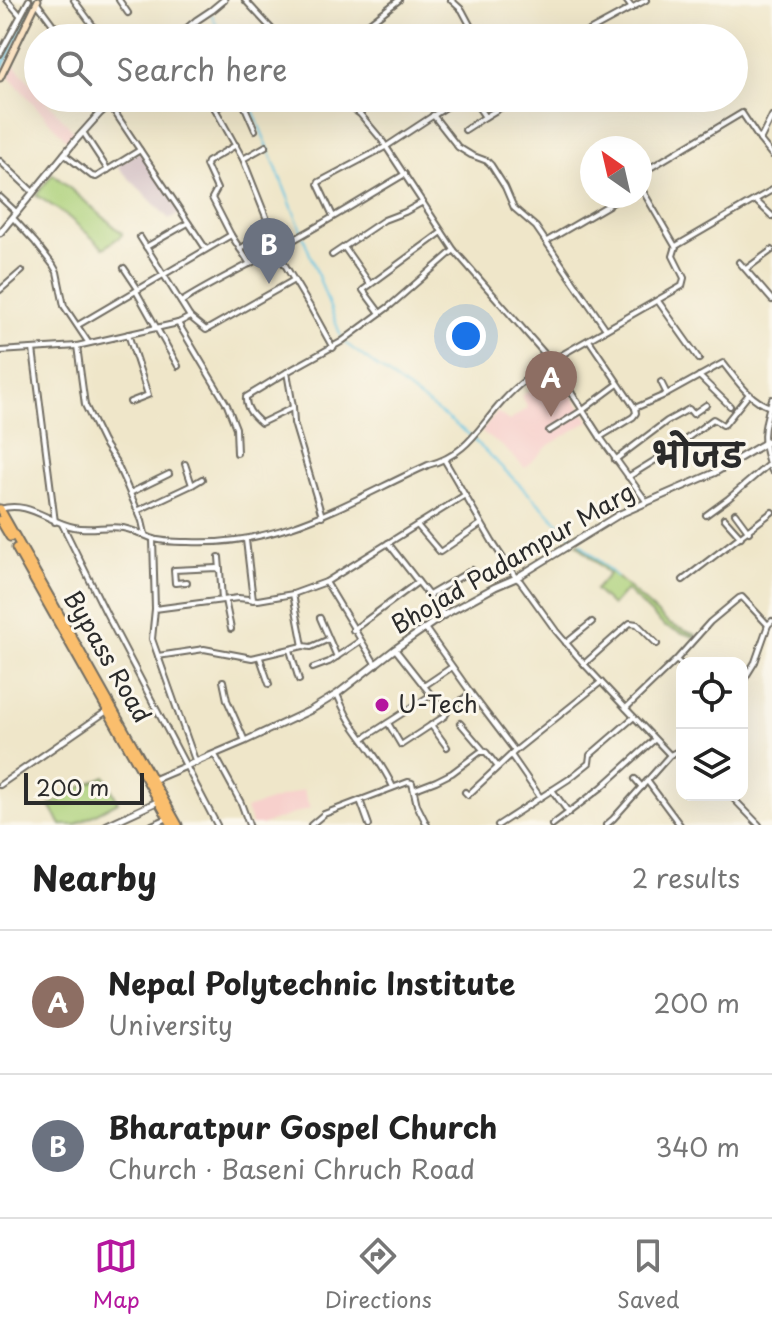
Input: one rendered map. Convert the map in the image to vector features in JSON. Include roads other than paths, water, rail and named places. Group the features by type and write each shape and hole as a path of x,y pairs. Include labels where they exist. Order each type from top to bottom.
{"highway":[{"name":"Bypass Road","path":"0,509 110,709"},
{"name":"Bypass Road","path":"0,520 173,823"}],"main road":[{"path":"0,78 23,18 38,2"}],"street":[{"path":"7,0 23,18"},
{"path":"0,54 23,18 29,0"},
{"path":"74,0 92,24"},
{"path":"119,0 128,13"},
{"path":"192,24 224,0"},
{"path":"245,0 267,24"},
{"path":"368,24 399,0"},
{"path":"451,0 462,10 470,24"},
{"path":"626,0 632,8"},
{"path":"602,24 646,0"},
{"path":"38,2 53,24"},
{"path":"0,233 101,112"},
{"path":"118,112 206,249"},
{"path":"217,112 243,159 270,227 240,249"},
{"path":"245,112 255,130"},
{"path":"357,112 387,146 454,250 551,361 615,460 646,501"},
{"path":"334,216 319,182 387,146 438,112"},
{"path":"482,112 485,117"},
{"path":"465,130 493,112"},
{"path":"652,167 742,113 772,155"},
{"path":"433,115 458,147 487,161 505,187 514,208 547,241 607,330"},
{"path":"760,140 772,116"},
{"path":"83,132 108,170"},
{"path":"236,145 206,165 217,189 212,198 250,264"},
{"path":"243,159 266,146"},
{"path":"64,154 92,176 99,176 140,150"},
{"path":"0,161 33,192"},
{"path":"181,302 405,174"},
{"path":"0,509 21,506 62,524 87,529 121,527 153,539 204,543 246,540 277,533 322,516 428,465 445,461 466,445 503,400 551,361 682,286 684,278 673,256 676,246 772,190"},
{"path":"0,197 53,265 64,306 88,342"},
{"path":"755,200 772,216"},
{"path":"332,255 384,220 423,202"},
{"path":"652,206 676,246"},
{"path":"547,241 603,208"},
{"path":"146,247 188,223"},
{"path":"380,313 363,290 442,232"},
{"path":"78,325 231,235"},
{"path":"140,237 190,317 206,330 294,280"},
{"path":"344,247 370,284"},
{"path":"276,250 333,348"},
{"path":"293,407 261,423 249,411 245,401 246,397 287,372 333,348 454,250"},
{"path":"746,269 770,252 772,261"},
{"path":"739,262 772,300"},
{"path":"124,268 178,366"},
{"path":"0,290 22,271"},
{"path":"658,301 699,359"},
{"path":"0,351 77,346 178,323 190,317"},
{"path":"178,323 227,405 236,428 237,453"},
{"path":"128,334 148,395 130,402"},
{"path":"589,340 636,413 600,437"},
{"path":"77,346 85,405 116,462 138,510 145,534"},
{"path":"33,349 55,522"},
{"path":"635,408 723,363 749,394 770,407"},
{"path":"287,372 294,423 322,516"},
{"path":"699,376 730,406"},
{"path":"661,382 667,394"},
{"path":"549,431 618,384"},
{"path":"628,477 713,419 725,424 749,394"},
{"path":"772,399 765,421 763,444 772,471"},
{"path":"615,460 667,421 689,409 693,414 706,405"},
{"name":"Bhojad Padampur Marg","path":"151,781 299,716 337,694 444,615 516,578 620,514 714,473 772,439"},
{"path":"445,461 516,578 584,664 670,755"},
{"path":"185,464 192,485"},
{"path":"706,515 769,464"},
{"path":"130,493 169,474"},
{"path":"138,510 202,479"},
{"path":"155,609 293,594 326,582 465,495"},
{"path":"683,580 772,512"},
{"path":"735,513 749,532"},
{"path":"724,518 741,537"},
{"path":"62,524 217,825"},
{"path":"417,525 440,552 482,524"},
{"path":"153,539 155,609 152,639 196,763"},
{"path":"246,540 253,600"},
{"path":"388,543 444,615"},
{"path":"219,557 223,600 231,629"},
{"path":"187,582 175,583 174,570 220,570"},
{"path":"429,595 472,570"},
{"path":"326,582 376,665"},
{"path":"353,630 418,582"},
{"path":"293,594 303,646"},
{"path":"679,657 710,622 742,597 770,623 748,673"},
{"path":"320,618 337,657"},
{"path":"566,643 592,622"},
{"path":"584,664 630,623 637,624 657,644"},
{"path":"425,628 513,753 540,797"},
{"path":"157,656 204,649 244,658 260,658 303,646 311,647 328,640"},
{"path":"313,668 329,662 360,641"},
{"path":"395,649 446,714"},
{"path":"290,650 299,680"},
{"path":"260,658 269,684"},
{"path":"626,708 676,660"},
{"path":"424,686 452,667"},
{"path":"223,681 227,700 245,741"},
{"path":"465,792 468,795 513,753 601,682"},
{"path":"388,723 401,745 471,693"},
{"path":"337,694 393,787"},
{"path":"364,738 431,695"},
{"path":"0,785 110,709"},
{"path":"498,825 589,763 590,755 634,717"},
{"path":"460,723 498,767"},
{"path":"431,725 447,747"},
{"path":"552,825 602,787 654,740"},
{"path":"415,789 452,773 484,751"},
{"path":"606,825 676,752"},
{"path":"215,755 249,825"},
{"path":"635,779 642,787"},
{"path":"648,781 680,825"},
{"path":"311,825 324,814 408,782 415,789 417,805 427,825"},
{"path":"552,790 569,813"},
{"path":"107,825 161,800"},
{"path":"360,800 369,825"},
{"path":"736,801 759,825"},
{"path":"152,825 173,823"}],"waterway":[{"path":"0,71 35,0"},
{"path":"212,15 216,24"},
{"path":"254,112 302,232"},
{"path":"303,236 342,339"},
{"path":"345,343 471,436"},
{"path":"474,440 575,539"},
{"path":"581,544 617,577"}],"place":[{"name":"Bharatpur Gospel Church","path":"269,284"},
{"name":"Nepal Polytechnic Institute","path":"551,417"},
{"name":"U-Tech","path":"382,705"}],"district":[{"name":"भोजड","path":"698,456"}]}
